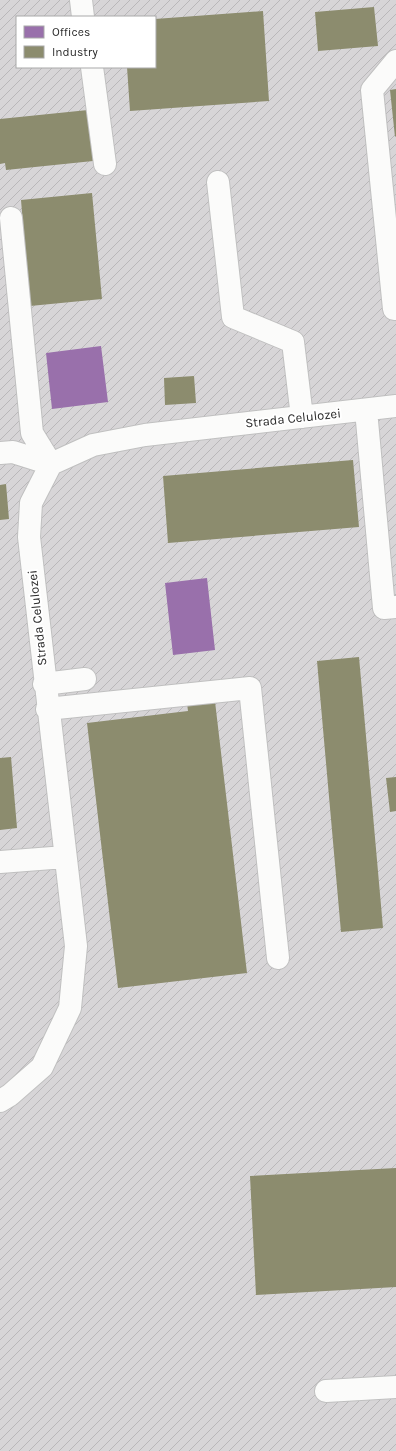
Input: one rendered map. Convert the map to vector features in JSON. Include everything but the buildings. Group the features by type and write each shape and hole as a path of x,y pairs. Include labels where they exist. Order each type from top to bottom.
{"street":[{"path":"81,0 83,16"},
{"path":"396,61 372,90 394,309 396,309"},
{"path":"92,68 105,164"},
{"path":"218,182 232,317 293,342 302,417"},
{"path":"11,218 32,433 51,464"},
{"name":"Strada Celulozei","path":"0,1101 42,1067 70,1008 76,946 44,684 29,537 31,503 51,464 94,445 145,435 396,406"},
{"path":"366,410 384,608 396,607"},
{"path":"0,453 13,452 51,464"},
{"path":"44,684 85,679"},
{"path":"47,709 250,688 278,958"},
{"path":"0,862 65,857"},
{"path":"326,1391 396,1387"}],"shaded area":[{"path":"0,0 396,0 396,1451 0,1451"}]}
